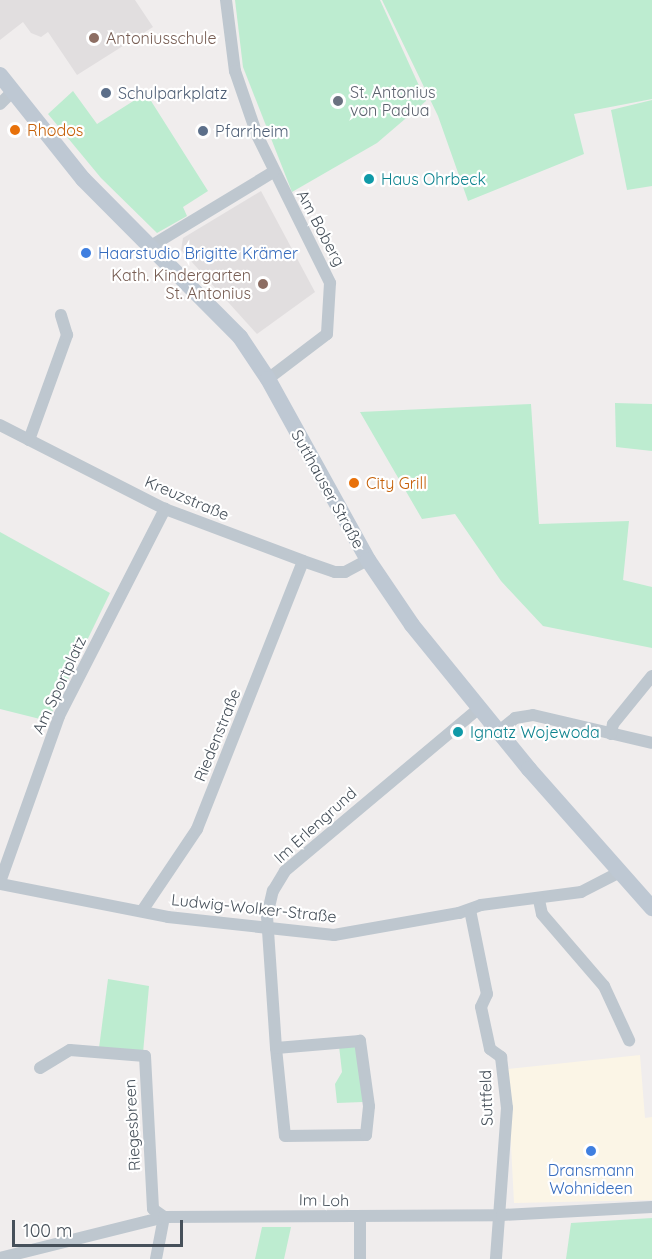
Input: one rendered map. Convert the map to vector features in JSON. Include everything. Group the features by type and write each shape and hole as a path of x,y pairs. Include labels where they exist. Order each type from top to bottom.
{"street":[{"name":"Am Boberg","path":"225,0 235,71 273,172 329,278 329,315 323,340 268,379"},
{"name":"Sutthauser Straße","path":"0,75 83,178 240,337 268,379 368,560 408,620 478,709 652,908"},
{"path":"0,104 12,92"},
{"path":"152,246 273,172"},
{"path":"29,440 67,334 61,315"},
{"name":"Kreuzstraße","path":"0,425 165,509 303,561 345,572 368,560"},
{"name":"Am Sportplatz","path":"0,883 59,716 165,509"},
{"name":"Riedenstraße","path":"142,911 197,829 303,561"},
{"path":"611,734 613,724 652,676"},
{"name":"Im Erlengrund","path":"276,1048 360,1041 369,1106 366,1135 285,1136 276,1048 266,925 273,891 285,871 478,709"},
{"path":"498,732 515,718 534,714 652,743"},
{"name":"Ludwig-Wolker-Straße","path":"0,883 168,918 266,925 334,934 470,910 481,905 539,900 601,885 620,872"},
{"path":"539,900 542,914 604,986 629,1040"},
{"name":"Suttfeld","path":"470,910 487,994 481,1007 490,1049 501,1057 507,1108 502,1215 496,1259"},
{"name":"Riegesbreen","path":"40,1068 70,1050 145,1056 153,1209 164,1217"},
{"name":"Im Loh","path":"0,1258 164,1217 502,1215 652,1206"},
{"path":"156,1259 164,1217"},
{"path":"360,1217 360,1259"}],"shaded area":[{"name":"Antoniusschule","path":"0,0 135,0 153,27 77,75 48,32 41,37 31,33 23,22 0,40"},
{"path":"261,191 315,292 257,334 181,250 183,238"},
{"name":"Dransmann Wohnideen","path":"640,1055 645,1118 652,1117 652,1200 514,1203 507,1069"}],"green space":[{"path":"235,0 380,0 426,101 377,143 292,192 243,67"},
{"path":"382,0 652,0 652,99 574,114 584,154 468,201 438,116"},
{"path":"73,91 97,124 146,93 208,191 183,207 187,216 157,233 101,178 48,114"},
{"path":"652,100 652,186 627,190 611,110"},
{"path":"615,403 652,404 652,451 616,447"},
{"path":"531,404 539,524 629,521 623,580 652,587 652,648 543,626 501,581 455,514 422,519 360,412"},
{"path":"0,532 110,593 48,721 0,709"},
{"path":"108,979 149,986 143,1053 99,1048"},
{"path":"358,1045 363,1102 337,1103 335,1084 342,1072 339,1046"},
{"path":"652,1218 652,1259 566,1259 571,1223"},
{"path":"262,1227 291,1227 284,1259 255,1259"}],"place":[{"name":"Antoniusschule","path":"94,38"},
{"name":"Schulparkplatz","path":"106,93"},
{"name":"St. Antonius von Padua","path":"338,101"},
{"name":"Rhodos","path":"15,130"},
{"name":"Pfarrheim","path":"203,131"},
{"name":"Haus Ohrbeck","path":"369,179"},
{"name":"Haarstudio Brigitte Krämer","path":"86,253"},
{"name":"Kath. Kindergarten St. Antonius","path":"263,284"},
{"name":"City Grill","path":"354,483"},
{"name":"Ignatz Wojewoda","path":"458,732"},
{"name":"Dransmann Wohnideen","path":"591,1151"}]}
